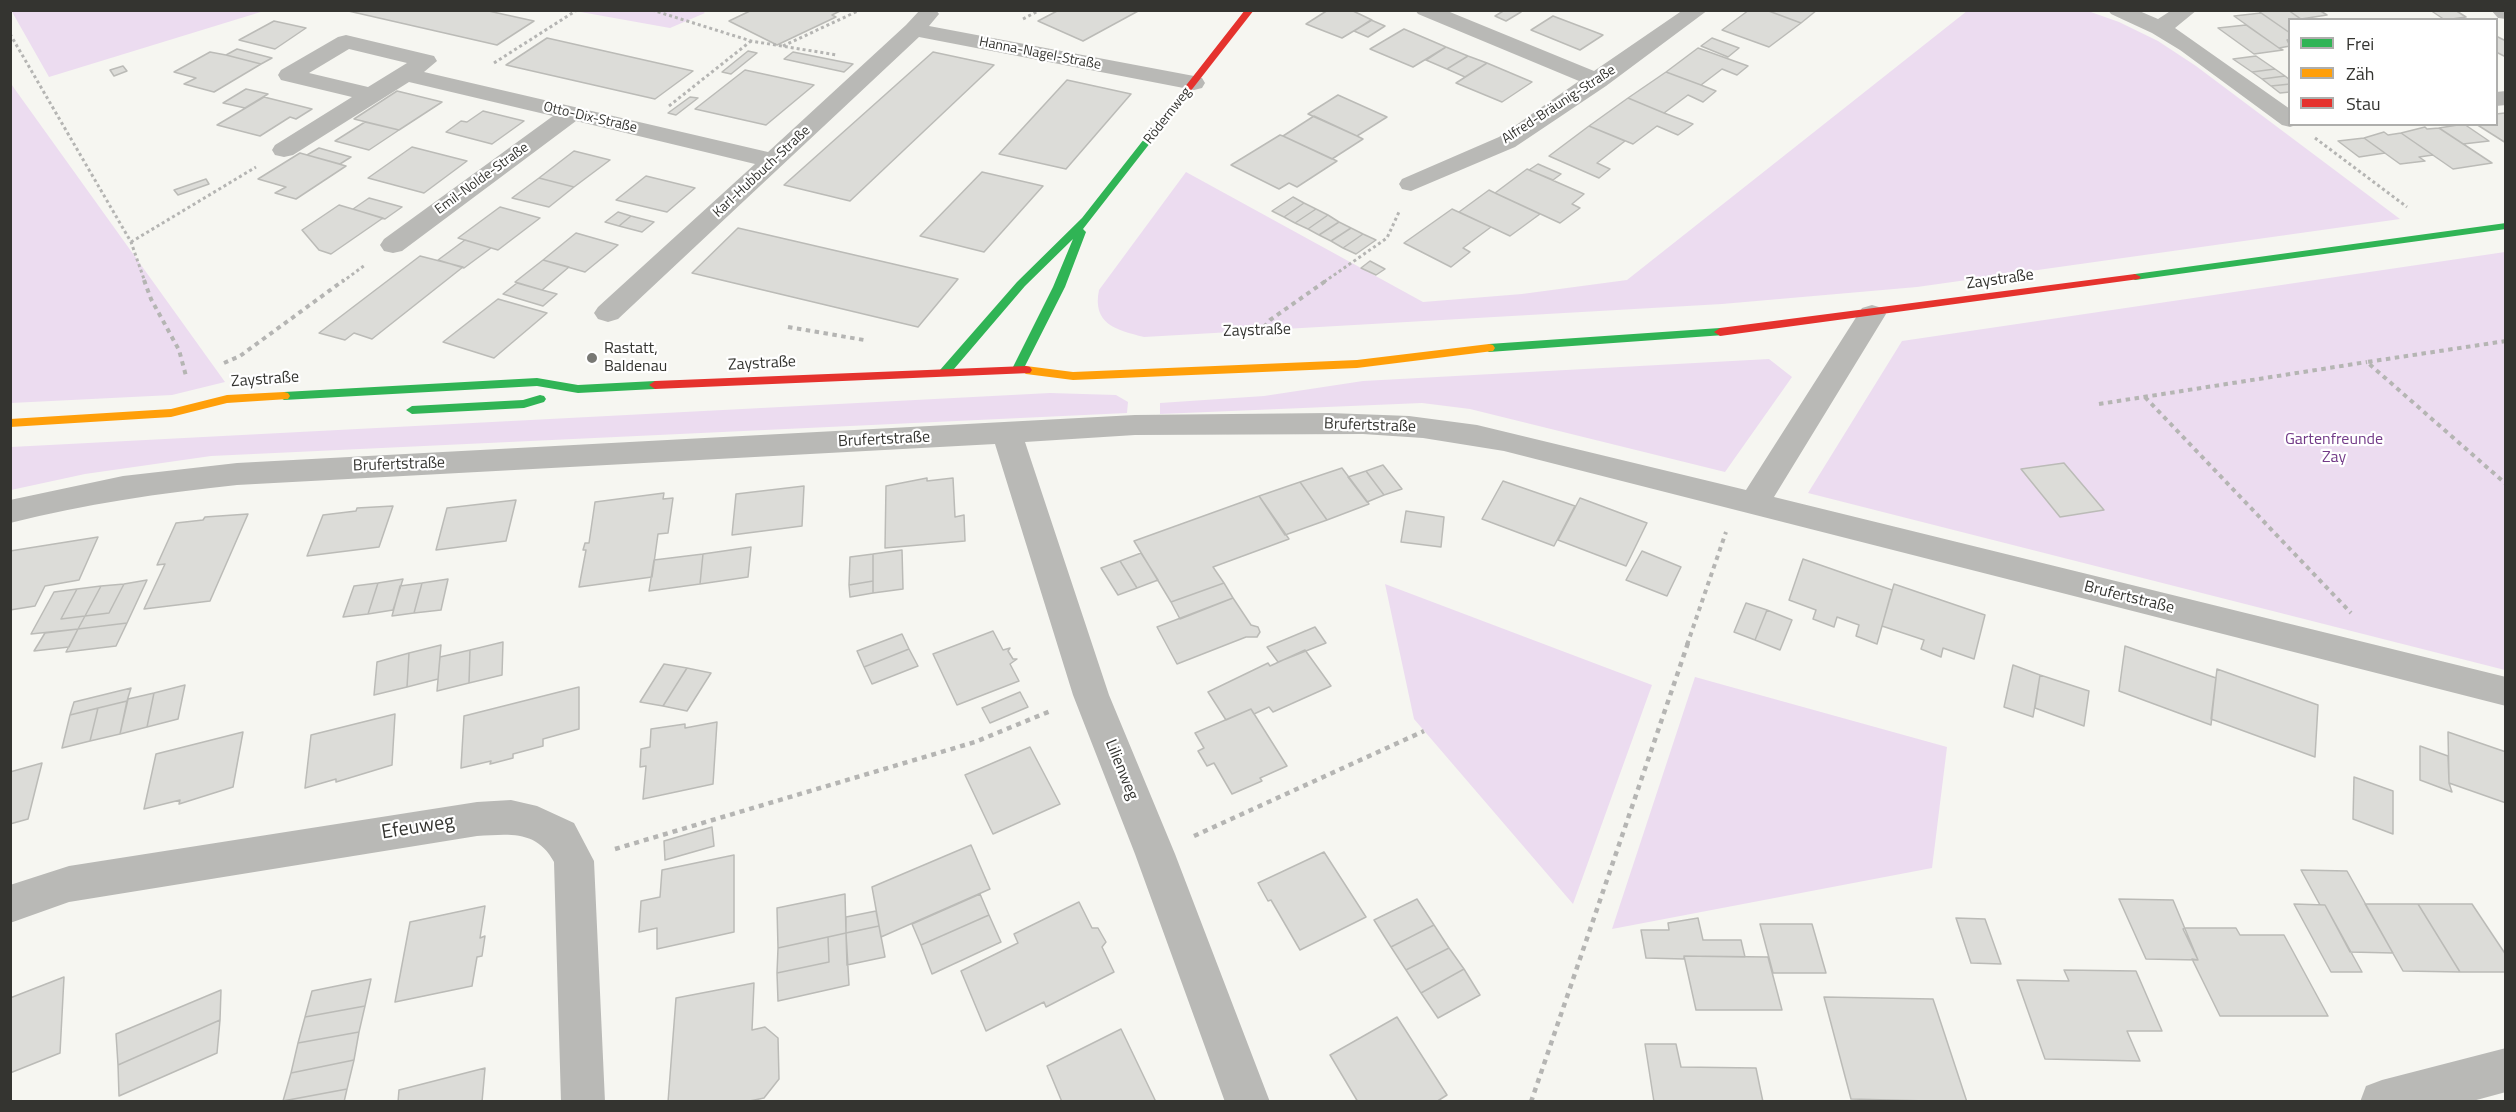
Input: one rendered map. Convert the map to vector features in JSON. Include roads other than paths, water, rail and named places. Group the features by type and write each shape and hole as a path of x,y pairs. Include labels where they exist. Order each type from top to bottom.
{"street":[{"name":"Rödernweg","path":"944,373 1022,284 1086,220 1250,10"},
{"path":"1425,10 1598,81"},
{"name":"Alfred-Bräunig-Straße","path":"1411,184 1507,142 1698,10"},
{"path":"2118,10 2160,28 2188,45 2288,119"},
{"path":"2160,28 2187,10"},
{"path":"2501,10 2505,13"},
{"name":"Hanna-Nagel-Straße","path":"918,20 1194,83"},
{"name":"Karl-Hubbuch-Straße","path":"608,313 880,62 918,20"},
{"path":"284,150 426,61 346,42 289,75 371,95"},
{"name":"Otto-Dix-Straße","path":"405,74 774,161"},
{"name":"Emil-Nolde-Straße","path":"393,245 572,113"},
{"name":"Rödernweg","path":"1018,369 1059,287 1086,220"},
{"name":"Zaystraße","path":"1018,369 1073,376 1334,365 1498,347 1630,340 1747,330 2505,226"},
{"path":"1744,503 1872,314"},
{"name":"Zaystraße","path":"1407,345 1498,347"},
{"name":"Zaystraße","path":"10,423 171,413 227,399 490,382 537,382 578,389 1018,369 1063,360"},
{"name":"Zaystraße","path":"396,411 524,404 578,389"},
{"name":"Zaystraße","path":"171,413 210,418"},
{"name":"Brufertstraße","path":"10,512 59,498 148,482 242,472 1007,434 1135,425 1196,427 1337,423 1397,425 1452,431 1504,441 2505,692"},
{"name":"Lilienweg","path":"1007,434 1091,695 1155,854 1248,1101"},
{"name":"Efeuweg","path":"10,905 69,884 477,819 511,817 537,824 560,835 574,861 583,1101"},
{"path":"2382,1101 2505,1070"}],"place":[{"name":"Rastatt, Baldenau","path":"592,358"}],"park label":[{"name":"Gartenfreunde Zay","path":"2334,449"}]}
